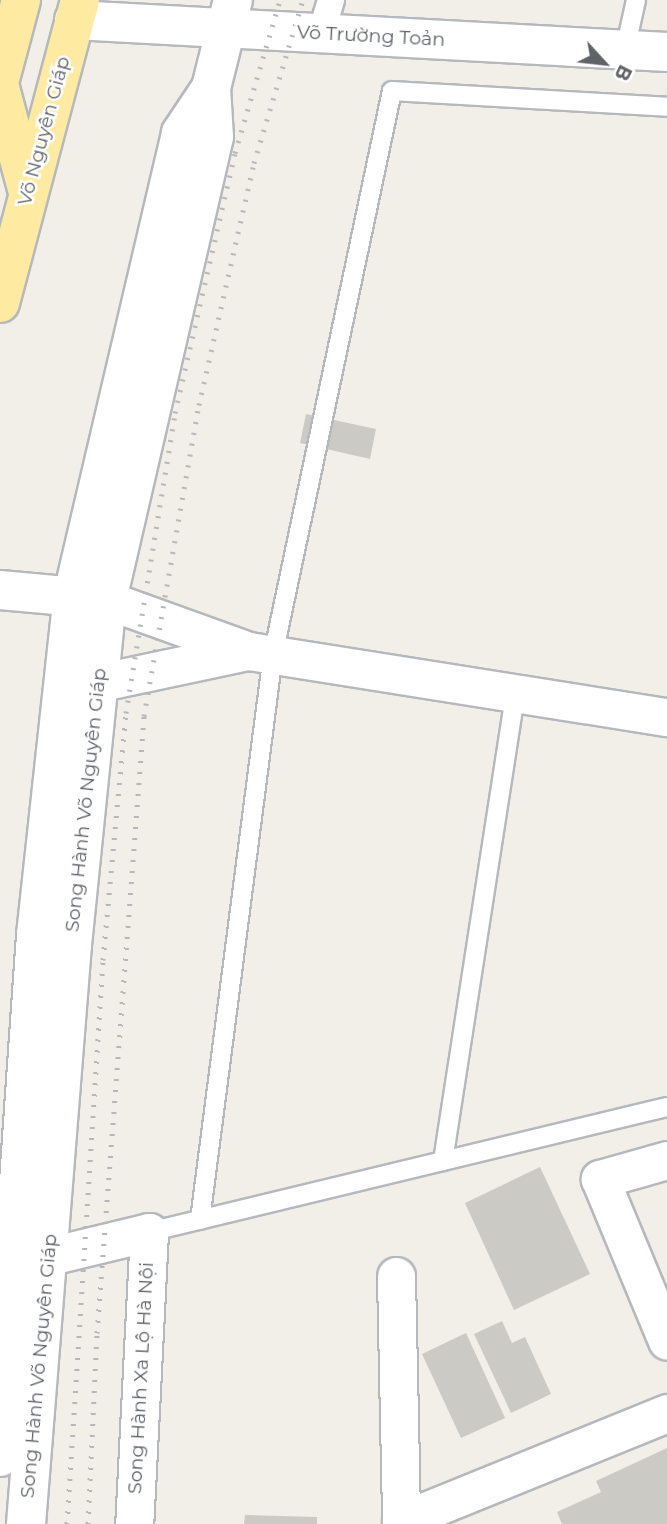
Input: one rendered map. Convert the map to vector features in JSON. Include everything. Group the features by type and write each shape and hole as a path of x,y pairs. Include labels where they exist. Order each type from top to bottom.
{"highway":[{"path":"0,79 21,0"},
{"name":"Võ Nguyên Giáp","path":"0,303 8,239 28,191 77,10"},
{"path":"0,88 28,191"}],"main road":[{"name":"Võ Trường Toản","path":"77,10 326,17 625,50 667,52"},
{"name":"Song Hành Võ Nguyên Giáp","path":"26,1524 33,1256 79,683 90,597 214,137 211,88 229,14"},
{"path":"0,590 90,597"},
{"name":"Song Hành Võ Nguyên Giáp","path":"0,1457 33,1256"}],"street":[{"path":"90,597 261,653 667,717"},
{"path":"79,683 261,653"},
{"path":"667,1160 600,1179 667,1340"},
{"path":"33,1256 149,1232"},
{"name":"Song Hành Xa Lộ Hà Nội","path":"134,1524 149,1232"},
{"path":"396,1276 401,1522 667,1413"}],"lane":[{"path":"625,50 636,0"},
{"path":"200,1220 261,653 392,91 667,107"},
{"path":"443,1161 515,694"},
{"path":"149,1232 667,1107"}],"building":[{"path":"306,414 376,429 370,459 300,443"},
{"path":"540,1167 590,1274 514,1310 465,1203"},
{"path":"502,1321 512,1343 525,1337 551,1394 511,1413 474,1334"},
{"path":"466,1333 505,1418 461,1438 422,1354"},
{"path":"667,1448 667,1524 562,1524 557,1512 601,1492 596,1481"},
{"path":"245,1515 317,1517 317,1524 244,1524"}],"railway":[{"path":"67,1524 103,960 126,713 175,413 235,153 280,0"},
{"path":"88,1524 97,1333 144,716 199,405 254,163 303,0"}]}
